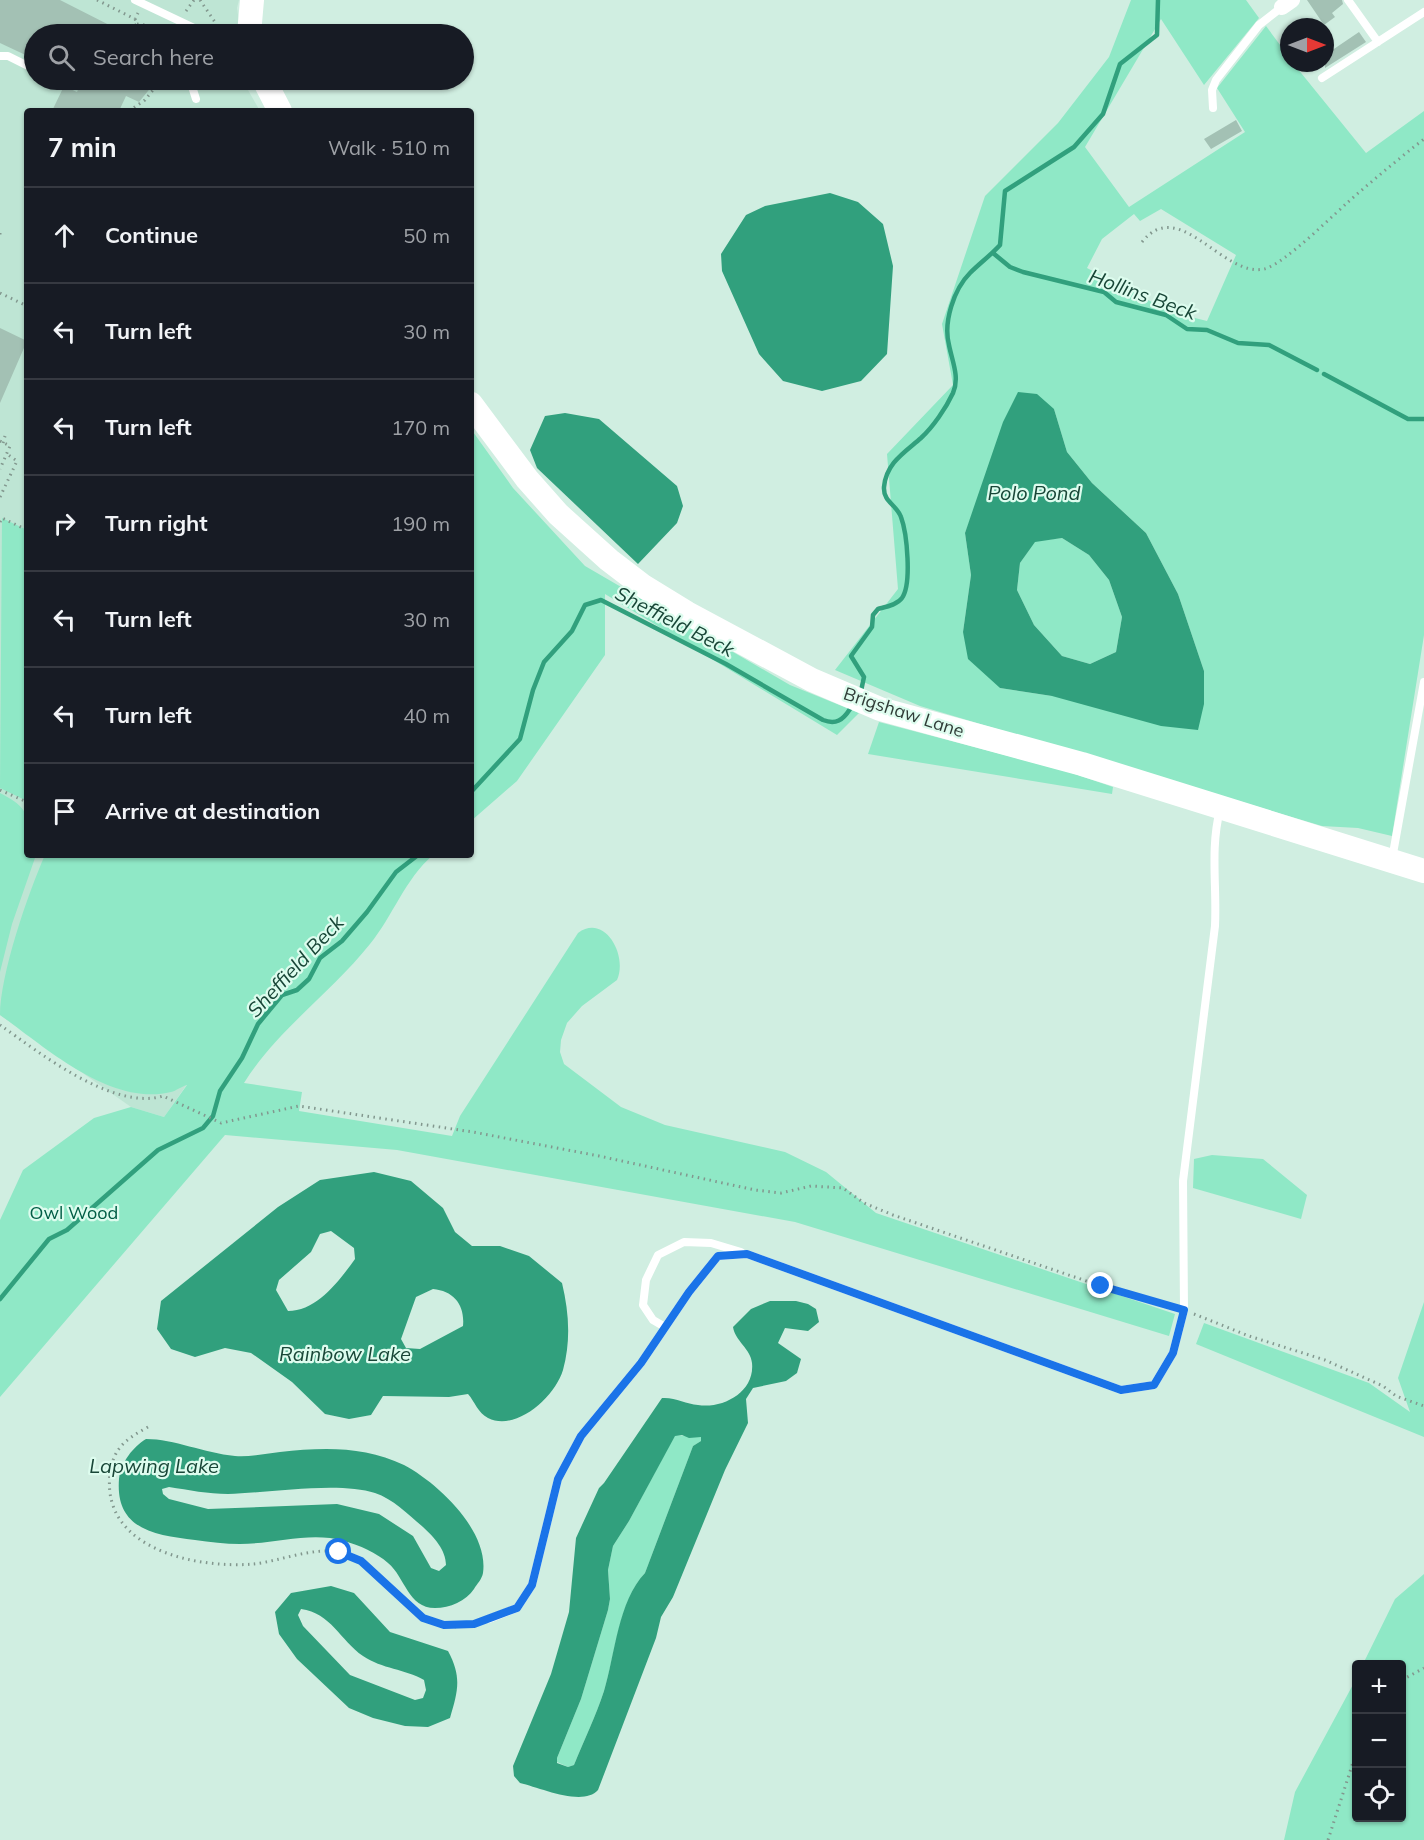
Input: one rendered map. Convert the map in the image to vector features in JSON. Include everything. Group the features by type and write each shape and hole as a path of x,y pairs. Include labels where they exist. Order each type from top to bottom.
{"street":[{"path":"250,24 252,0"},
{"path":"269,90 278,108"},
{"name":"Brigshaw Lane","path":"474,408 527,479 558,514 609,560 643,586 687,613 812,681 880,709 1082,764 1424,871"}],"lane":[{"path":"1348,0 1378,42"},
{"path":"139,2 182,24"},
{"path":"1214,108 1212,90 1216,80 1259,25 1287,4"},
{"path":"1322,78 1424,12"},
{"path":"0,56 8,56 24,64"},
{"path":"193,90 196,99"},
{"path":"1392,860 1424,682"},
{"path":"665,1328 653,1320 643,1305 646,1280 658,1255 684,1242 711,1243 1121,1390 1154,1385 1173,1353 1184,1310 1183,1181 1215,926 1217,891 1215,828 1220,807"},
{"path":"489,1619 517,1608 532,1585 558,1479 581,1436 641,1363 718,1256 747,1254"}],"path":[{"path":"97,0 135,19"},
{"path":"200,0 216,24"},
{"path":"137,24 135,19 139,2"},
{"path":"133,108 145,100 152,90"},
{"path":"1142,242 1157,229 1177,229 1190,233 1226,259 1250,270 1265,269 1308,238 1424,139"},
{"path":"0,293 24,305"},
{"path":"0,469 10,446 1,442 5,436"},
{"path":"0,497 17,461 7,454"},
{"path":"1,519 24,529"},
{"path":"0,790 24,801"},
{"path":"0,1025 48,1059 99,1087 147,1100 163,1096 213,1122 228,1124 299,1106 473,1132 599,1156 755,1190 781,1193 811,1186 843,1188 864,1203 893,1215 1101,1286 1184,1310 1249,1336 1325,1360 1383,1386 1396,1396 1424,1406"},
{"path":"147,1427 123,1441 111,1464 108,1488 116,1517 135,1538 169,1556 213,1562 255,1564 283,1556 339,1552 361,1561 423,1618 444,1625 474,1624 489,1619"},
{"path":"1406,1677 1424,1668"},
{"path":"1328,1840 1352,1765"}],"shaded area":[{"path":"0,0 239,0 237,8 239,24 24,24 24,90 248,90 258,108 24,108 24,858 346,858 164,1117 131,1107 0,1015"}],"green space":[{"path":"1131,0 1246,0 1259,18 1204,85 1161,19 1085,147 1129,207 1245,132 1217,88 1266,26 1280,45 1280,72 1300,72 1366,153 1424,111 1424,635 1392,836 1358,828 1322,826 920,706 835,670 898,589 887,454 953,385 942,324 985,196 1058,123 1109,57","holes":["1161,209 1236,255 1207,321 1171,312 1087,268 1102,239 1134,214 1140,221","1054,409 1067,452 1092,483 1146,533 1178,594 1204,671 1052,696 1000,688 963,632 971,575 965,533 981,491"]},
{"path":"474,433 513,488 585,566 790,685 859,713 837,735 605,594 605,655 517,781 474,818"},
{"path":"2,518 24,529 24,800 0,788"},
{"path":"1062,538 1089,555 1109,580 1122,617 1116,652 1090,664 1062,656 1034,625 1017,590 1020,563 1035,541"},
{"path":"879,722 1069,772 1113,787 1112,794 868,754"},
{"path":"0,793 24,811 24,858 35,858 12,924 0,972"},
{"name":"Owl Wood","path":"44,858 430,858 407,886 370,944 272,1046 244,1083 302,1092 299,1111 452,1136 460,1116 578,933 588,928 597,929 612,940 617,949 620,970 617,980 582,1006 567,1023 561,1040 560,1052 564,1064 621,1107 665,1125 785,1152 826,1172 876,1213 1175,1314 1169,1336 795,1222 397,1150 225,1135 0,1397 0,1220 23,1170 94,1118 131,1107 164,1117 187,1085 171,1092 148,1094 125,1091 102,1083 58,1057 0,1015 1,998 10,957"},
{"path":"1212,1155 1263,1159 1307,1195 1301,1219 1193,1188 1194,1159"},
{"path":"1424,1302 1424,1437 1196,1344 1204,1323 1369,1383 1410,1412 1398,1378"},
{"path":"675,1435 701,1437 701,1441 693,1446 645,1573 629,1598 601,1700 574,1765 568,1767 557,1762 557,1758 581,1699 608,1610 610,1599 608,1570 613,1546"},
{"path":"1424,1574 1424,1840 1284,1840 1295,1792 1352,1686 1352,1822 1406,1822 1406,1660 1365,1660 1395,1599"}],"water":[{"path":"830,193 858,202 883,224 893,266 887,354 861,381 822,391 783,381 759,354 722,271 721,254 746,215 765,206"},
{"name":"Polo Pond","path":"1018,392 1037,394 1054,409 1067,452 1092,483 1146,533 1178,594 1204,671 1204,704 1198,730 1161,726 1052,696 1000,688 968,659 963,632 971,575 965,533 1003,422","holes":["1062,538 1089,555 1109,580 1122,617 1116,652 1090,664 1062,656 1034,625 1017,590 1020,563 1035,542"]},
{"path":"565,413 599,419 677,486 683,506 677,523 638,564 537,468 530,450 545,416"},
{"name":"Rainbow Lake","path":"374,1172 411,1181 443,1208 455,1232 472,1246 500,1246 529,1256 562,1283 568,1326 566,1359 559,1380 543,1401 522,1416 499,1421 485,1416 468,1394 449,1397 383,1396 371,1415 349,1419 325,1414 292,1382 251,1353 225,1348 195,1357 171,1349 157,1329 161,1301 278,1207 320,1180","holes":["331,1231 354,1248 355,1259 334,1285 318,1300 299,1310 288,1311 276,1290 279,1280 311,1252 320,1234","433,1289 447,1293 457,1300 462,1312 463,1326 420,1349 406,1348 401,1339 416,1297"]},
{"path":"770,1301 796,1301 816,1309 819,1322 808,1331 785,1328 778,1343 801,1359 797,1373 786,1381 753,1388 746,1399 748,1423 725,1470 673,1597 661,1617 656,1638 598,1790 591,1795 572,1797 520,1783 514,1776 513,1766 551,1674 569,1612 576,1538 599,1488 662,1398 708,1406 727,1401 743,1390 752,1373 752,1363 749,1353 737,1337 733,1327 751,1309","holes":["682,1435 689,1438 701,1437 701,1441 693,1446 645,1573 636,1585 623,1613 608,1677 594,1719 574,1765 568,1767 557,1763 581,1699 608,1610 610,1599 608,1570 613,1546 675,1436"]},
{"name":"Lapwing Lake","path":"146,1439 157,1440 235,1456 328,1449 359,1451 389,1459 404,1465 432,1484 458,1510 470,1525 478,1541 483,1557 483,1573 471,1593 462,1600 441,1608 426,1607 413,1597 394,1569 384,1559 344,1541 319,1537 229,1544 152,1532 140,1527 131,1519 119,1496 122,1467 128,1456","holes":["169,1487 221,1494 323,1488 342,1488 375,1493 394,1503 435,1539 442,1549 446,1565 439,1571 431,1568 413,1536 379,1514 337,1504 208,1509 169,1499 163,1494 162,1489"]},
{"path":"331,1586 354,1593 390,1632 448,1651 457,1677 455,1700 450,1718 428,1727 405,1726 373,1718 349,1708 297,1659 279,1634 275,1612 291,1593","holes":["301,1609 328,1621 363,1656 378,1664 424,1680 426,1690 423,1698 415,1700 350,1675 303,1626 298,1615"]}],"building":[{"path":"0,0 60,0 107,24 24,24 24,54 0,43"},
{"path":"1307,0 1342,0 1343,4 1332,13 1335,17 1319,18"},
{"path":"1359,32 1366,42 1334,62 1334,49"},
{"path":"62,90 77,92 78,90 149,90 139,102 126,96 120,108 53,108"},
{"path":"1236,120 1242,131 1211,149 1204,139"},
{"path":"0,328 24,340 24,348 0,403"}],"waterway":[{"name":"Sheffield Beck","path":"861,691 864,677 851,656 872,627 873,615 878,609 900,600 907,582 908,558 903,524 899,513 888,500 884,487 892,465 935,423 953,393 956,375 948,336 951,306 964,280 1000,245 1005,191 1074,147 1103,114 1120,64 1157,35 1158,0"},
{"name":"Hollins Beck","path":"993,253 1010,267 1023,272 1104,292 1116,302 1166,315 1187,329 1207,330 1238,343 1269,345 1317,370"},
{"name":"Hollins Beck","path":"1324,374 1408,419 1424,419"},
{"name":"Sheffield Beck","path":"474,789 520,739 533,690 544,662 572,631 585,605 601,600 726,664 823,720 832,722 839,720 850,709"},
{"name":"Sheffield Beck","path":"0,1299 49,1239 67,1230 158,1150 203,1128 213,1116 220,1091 242,1058 258,1024 282,995 297,990 309,979 320,958 342,941 367,912 396,872 414,858"}],"route":[{"path":"339,1552 361,1561 381,1578 405,1604 423,1618 444,1625 474,1624 504,1615 517,1608 532,1585 558,1479 581,1436 641,1363 689,1292 718,1256 747,1254 1067,1368 1121,1390 1154,1385 1173,1353 1184,1310 1101,1286"}]}
